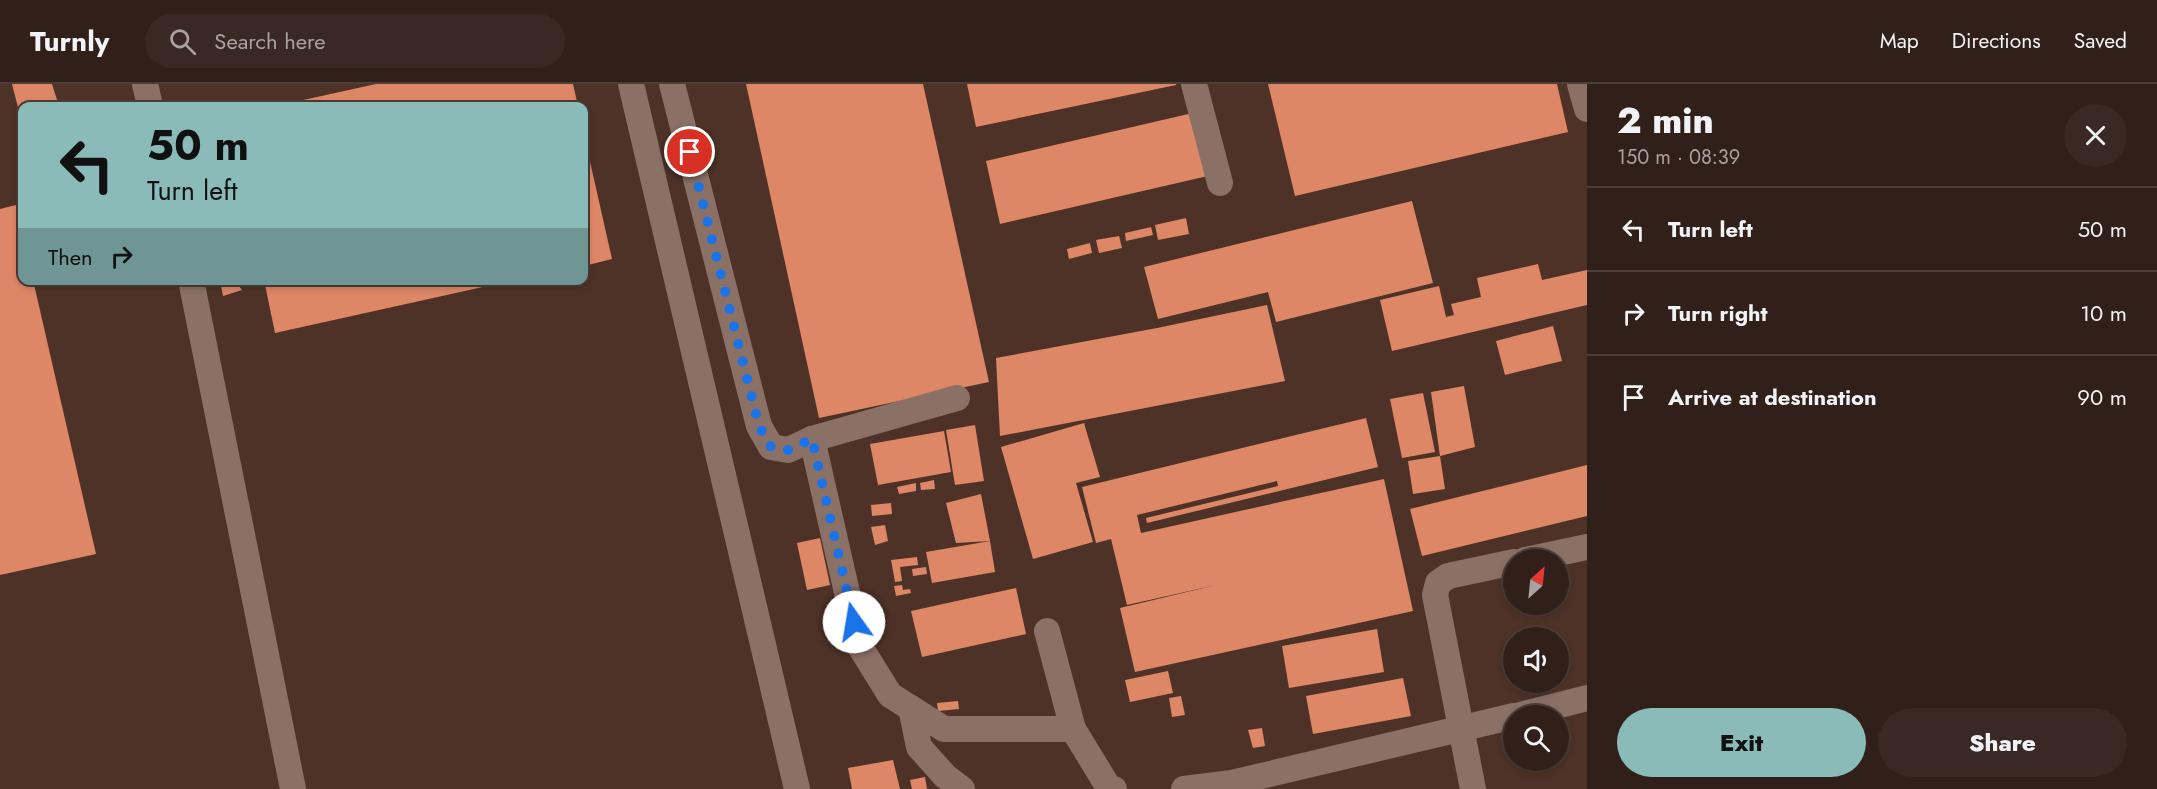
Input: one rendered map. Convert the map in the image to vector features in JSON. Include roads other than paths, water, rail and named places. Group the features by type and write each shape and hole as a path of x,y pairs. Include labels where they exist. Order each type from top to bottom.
{"street":[{"path":"145,84 149,102"},
{"path":"631,84 797,789"},
{"path":"672,84 759,426 771,447 788,450 812,439 957,398"},
{"path":"1194,84 1220,183"},
{"path":"1580,84 1587,109"},
{"path":"192,285 293,789"},
{"path":"812,439 860,645 890,695 944,729 1073,729"},
{"path":"1569,551 1587,547"},
{"path":"1473,789 1463,728 1435,595 1438,583 1448,576 1503,564"},
{"path":"1047,631 1073,729 1109,789 1114,789"},
{"path":"1562,705 1587,699"},
{"path":"911,708 919,747 945,776 962,789"},
{"path":"1184,789 1232,783 1503,719"}]}
